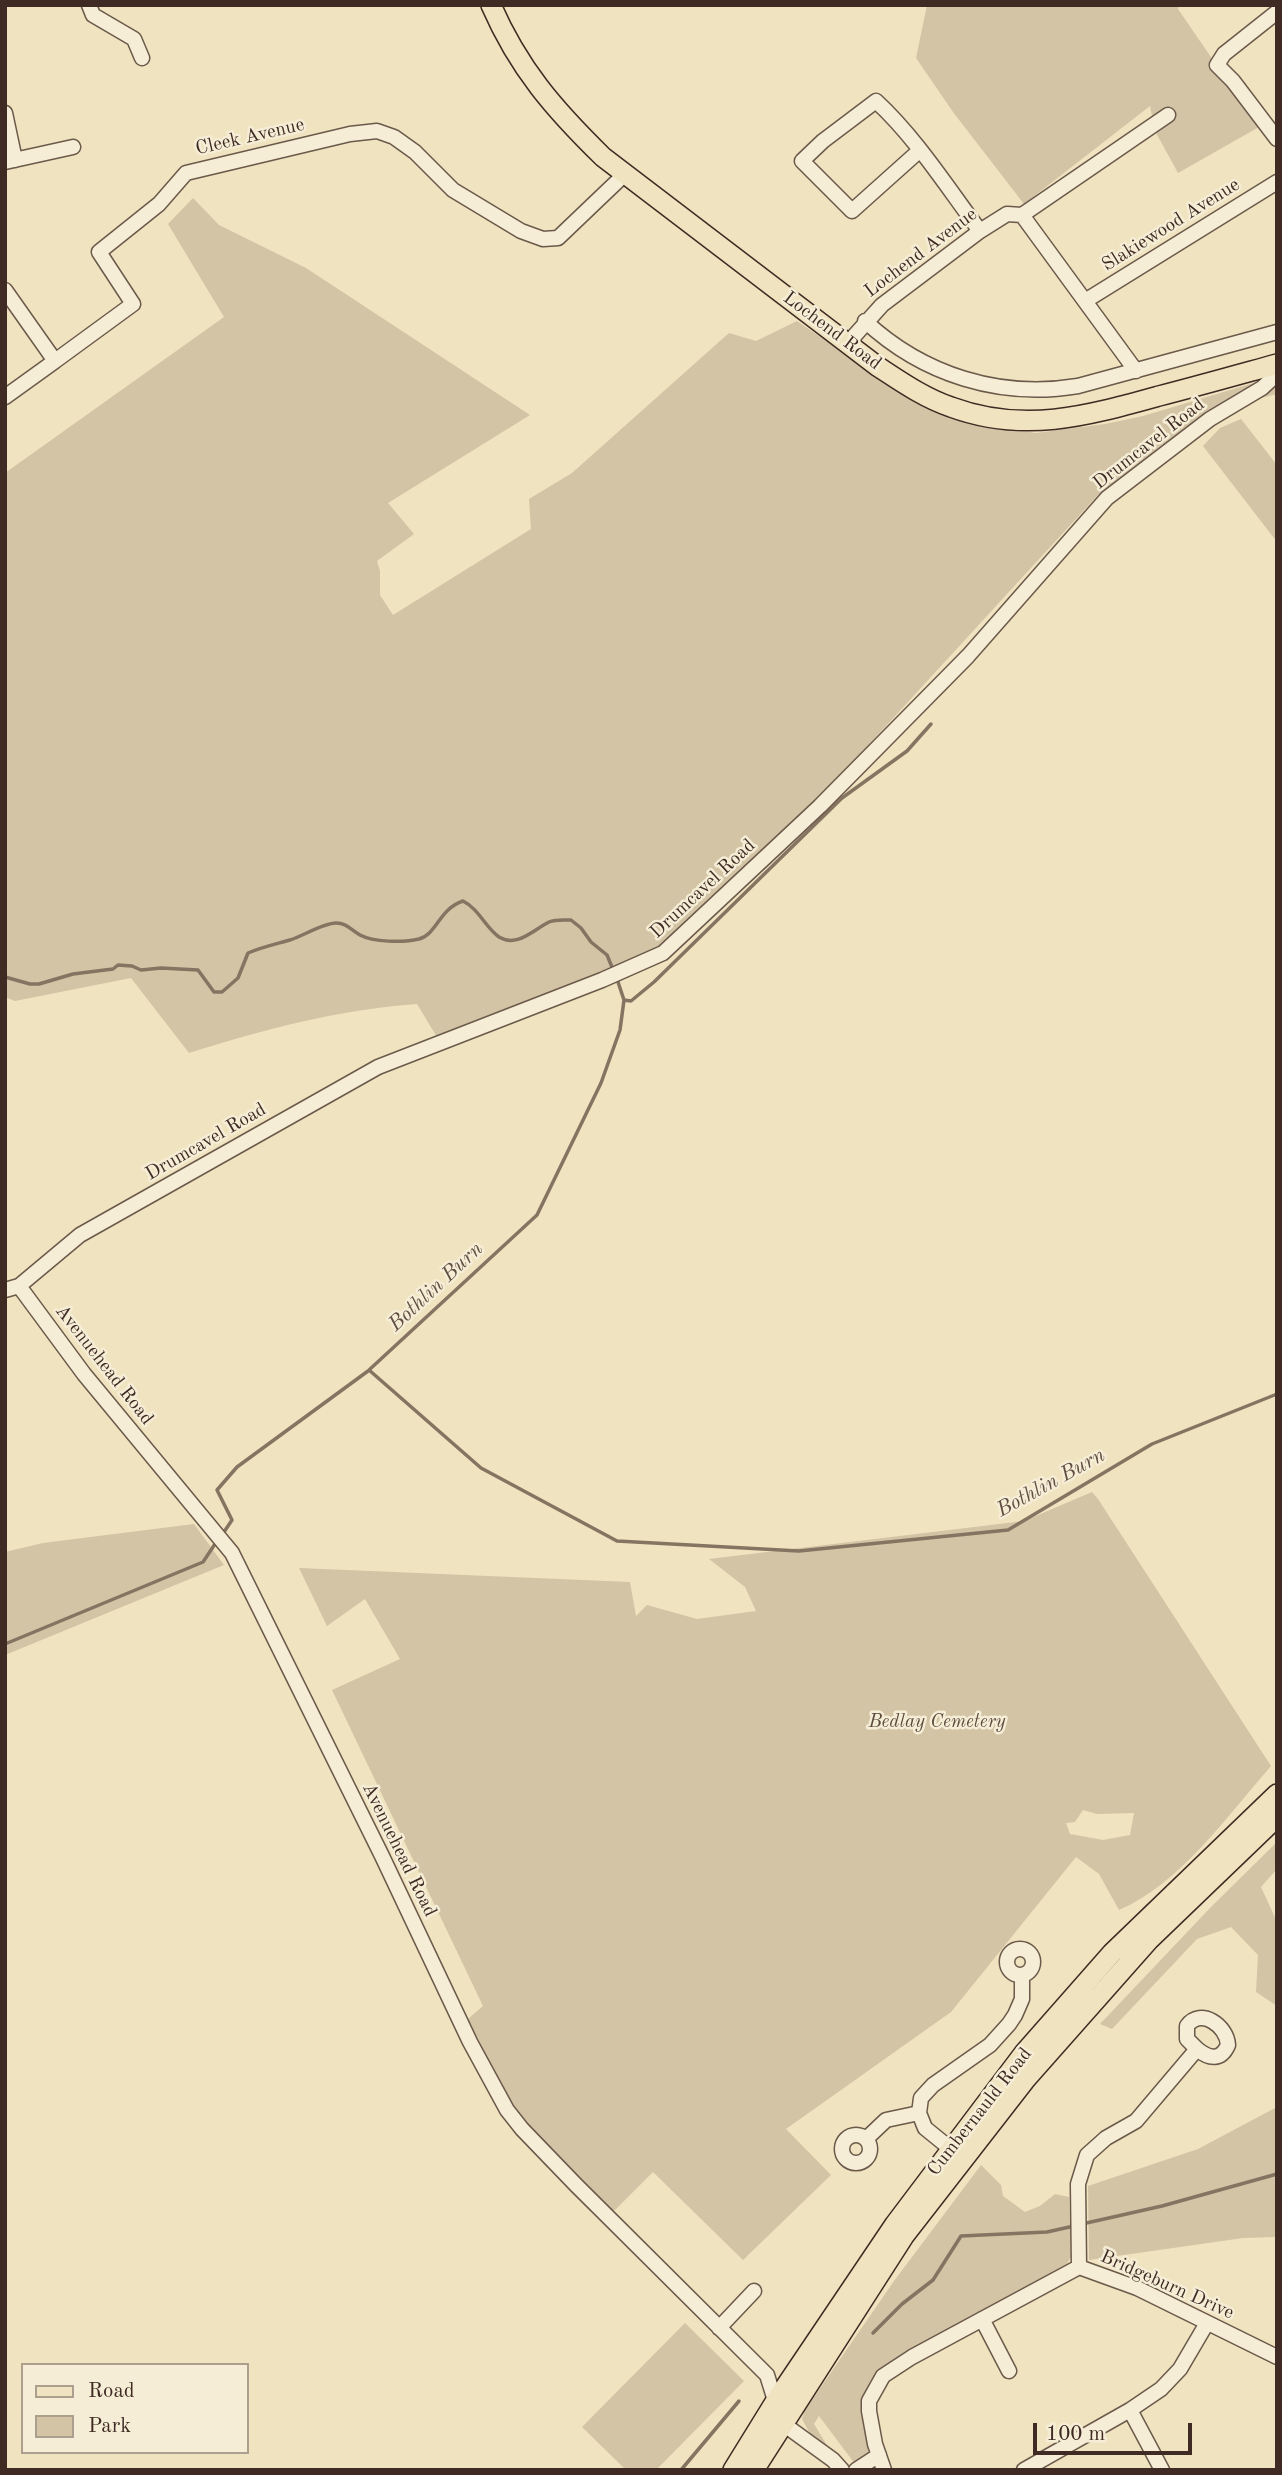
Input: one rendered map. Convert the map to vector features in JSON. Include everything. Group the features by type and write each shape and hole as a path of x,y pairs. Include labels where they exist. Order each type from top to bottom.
{"main road":[{"name":"Lochend Road","path":"491,5 536,85 565,120 625,174 847,344 914,390 950,407 988,417 1052,422 1090,416 1277,364"},
{"name":"Cumbernauld Road","path":"733,2470 775,2402 895,2224 1231,1850 1277,1794"},
{"name":"Cumbernauld Road","path":"1231,1850 1277,1817"},
{"name":"Cumbernauld Road","path":"754,2470 958,2154"}],"street":[{"path":"89,5 93,15 134,39 142,58"},
{"path":"1277,12 1224,54 1217,65 1233,81 1277,139"},
{"path":"919,150 852,211 802,161 840,127 876,101 895,118 980,231"},
{"path":"5,113 10,161 73,147"},
{"name":"Lochend Avenue","path":"847,344 882,305 980,231 1007,214 1021,215 1168,115"},
{"name":"Cleek Avenue","path":"55,361 133,304 99,252 159,204 186,173 199,168 350,134 377,131 394,136 415,152 453,190 521,231 543,239 558,237 625,174"},
{"name":"Slakiewood Avenue","path":"1084,301 1277,182"},
{"path":"1021,215 1136,372"},
{"path":"5,290 55,361 5,397"},
{"path":"865,321 912,358 968,380 1015,391 1053,390 1136,372 1277,332"},
{"name":"Drumcavel Road","path":"12,1288 80,1235 379,1066 663,954 820,806 978,646 1107,498 1210,419 1262,387 1277,374"},
{"name":"Avenuehead Road","path":"12,1288 232,1553 382,1856 470,2042 507,2110 566,2175 767,2375 782,2423"},
{"path":"958,2154 925,2128 919,2113 921,2098 927,2090 983,2051 1009,2024 1022,1999 1022,1976"},
{"path":"1079,2267 1078,2184 1087,2155 1106,2138 1136,2121 1198,2049"},
{"path":"866,2139 886,2120 919,2113"},
{"name":"Bridgeburn Drive","path":"884,2470 869,2411 869,2401 883,2376 912,2357 1079,2267 1137,2288 1277,2357"},
{"path":"719,2328 754,2291"},
{"path":"982,2319 1009,2371"},
{"path":"1024,2470 1130,2410 1171,2380 1189,2356 1207,2323"},
{"path":"1130,2410 1162,2470"},
{"path":"782,2423 834,2460 842,2470"},
{"path":"856,2470 879,2455"}],"green space":[{"path":"927,5 1179,5 1178,9 1259,127 1178,173 1155,131 1150,106 1024,204 953,112 916,58"},
{"path":"193,198 219,225 306,268 530,415 388,503 414,534 377,561 380,571 380,595 393,615 531,529 529,499 572,473 729,333 756,341 797,321 860,364 959,421 1036,433 1143,416 1277,376 1277,394 1205,412 1097,496 818,800 657,948 589,980 437,1037 417,1004 358,1011 302,1022 189,1053 131,978 15,1001 5,997 5,473 224,317 168,224"},
{"path":"1241,419 1277,465 1277,542 1203,446 1220,428"},
{"name":"Bedlay Cemetery","path":"1092,1492 1271,1766 1183,1866 1141,1898 1119,1910 1099,1874 1076,1857 951,2012 786,2129 831,2175 743,2260 653,2172 613,2212 513,2110 468,2019 483,2006 332,1690 400,1659 365,1599 327,1626 299,1568 630,1582 636,1616 647,1605 697,1619 756,1611 745,1587 709,1559 1024,1521","holes":["1083,1810 1097,1814 1134,1813 1130,1835 1103,1840 1070,1834 1066,1823 1075,1822"]},
{"path":"194,1524 224,1565 5,1655 5,1552 43,1543"},
{"path":"1277,1842 1277,1869 1261,1887 1277,1922 1277,2006 1256,1992 1258,1955 1231,1927 1197,1939 1112,2029 1100,2024 1211,1907"},
{"path":"1277,2107 1277,2237 1243,2238 1089,2260 1088,2186 1198,2149"},
{"path":"981,2165 1001,2185 1003,2196 1025,2212 1040,2206 1055,2194 1069,2197 1071,2256 1067,2264 899,2357 881,2370 868,2388 866,2396 868,2454 865,2459 855,2464 819,2416 814,2424 831,2452 813,2439 802,2419 805,2410 894,2281"},
{"path":"685,2323 744,2381 656,2470 626,2470 582,2427"}],"waterway":[{"path":"624,1000 631,1001 654,982 842,798 907,751 931,724"},
{"name":"Bothlin Burn","path":"5,977 39,984 73,974 113,969 118,965 141,970 198,970 214,992 222,992 238,978 248,953 253,951 336,923 372,939 419,939 430,932 449,910 463,901 494,933 506,940 525,937 552,921 571,920 607,955 614,972"},
{"name":"Bothlin Burn","path":"617,979 624,1000 620,1030 601,1083 537,1215 369,1370 481,1468 617,1541 799,1551 1008,1530 1152,1444 1277,1394"},
{"path":"222,1535 232,1520 217,1490 237,1467 368,1371"},
{"path":"5,1644 203,1562 217,1541"},
{"path":"1082,2224 1162,2206 1277,2174"},
{"path":"873,2333 902,2304 933,2280 961,2236 1047,2232 1074,2226"},
{"path":"681,2470 739,2401"}]}
